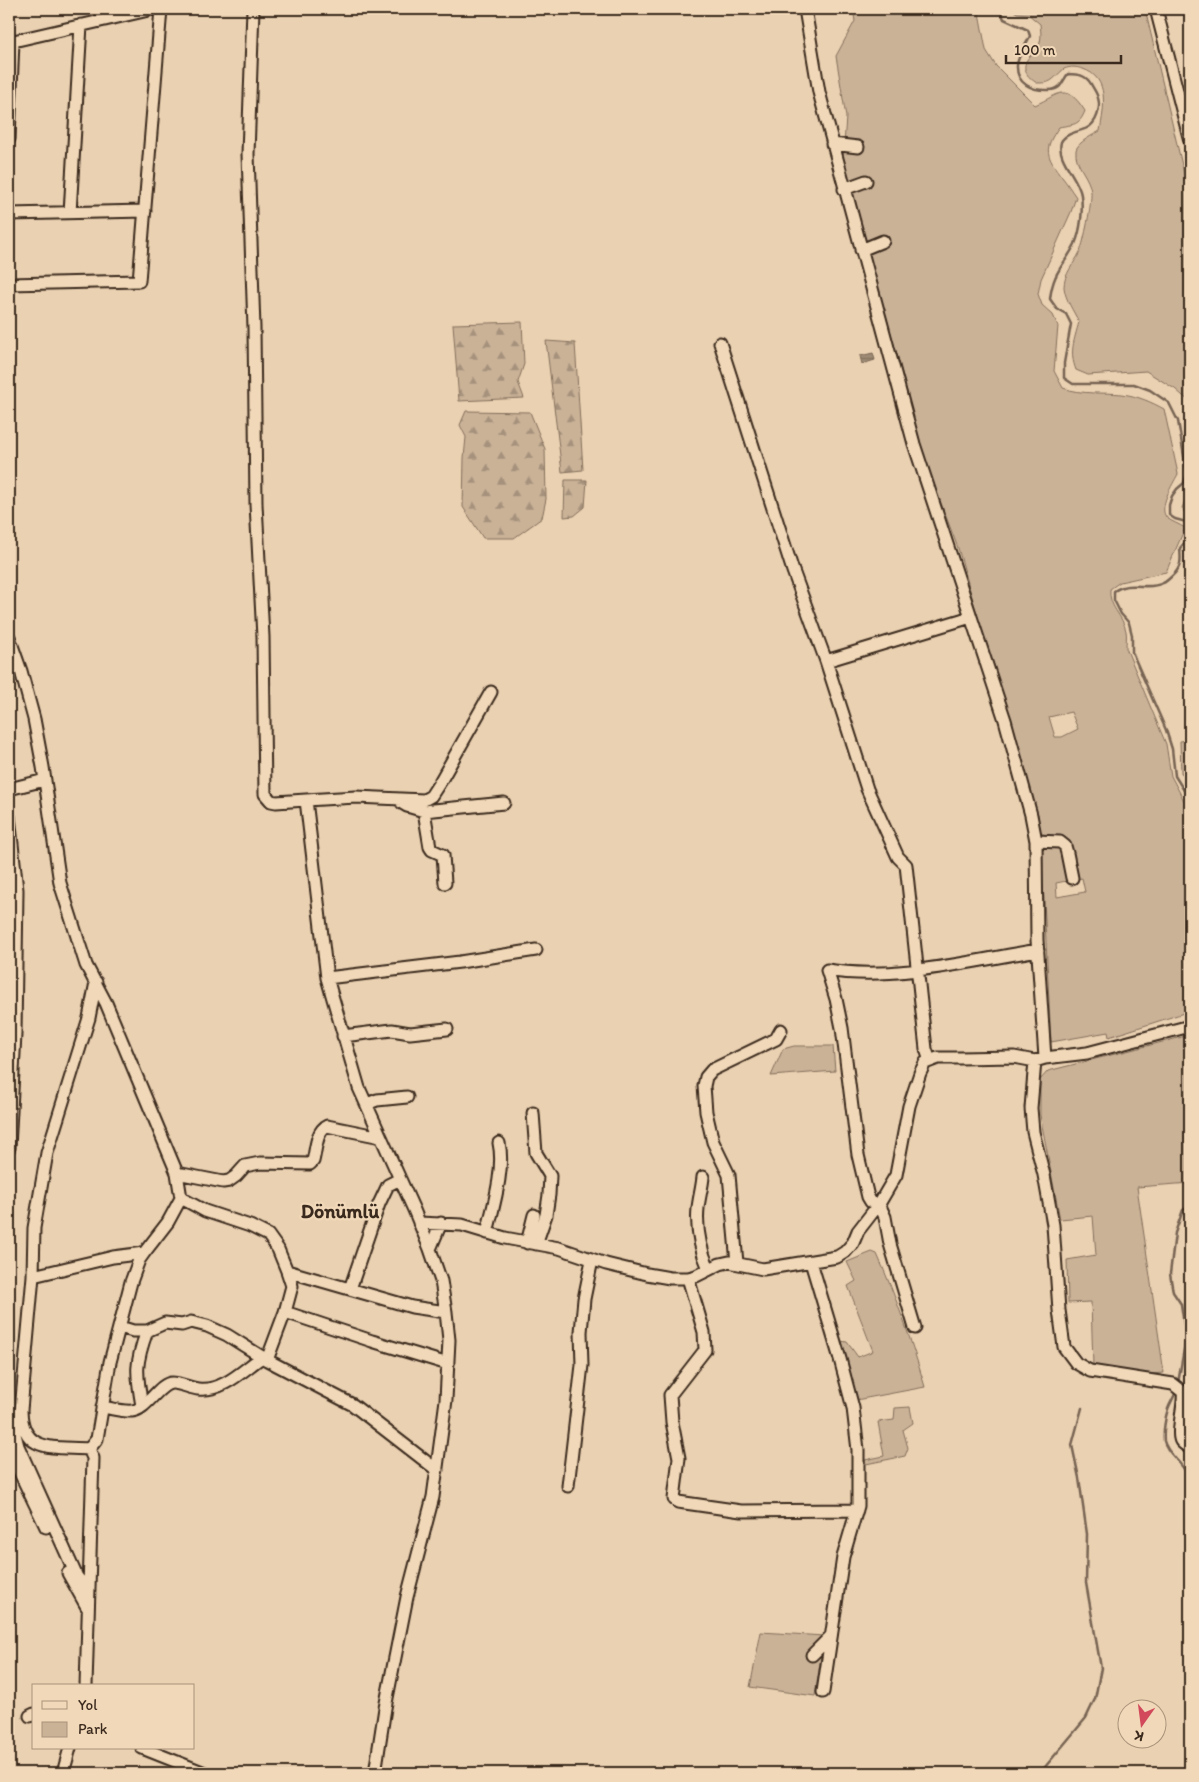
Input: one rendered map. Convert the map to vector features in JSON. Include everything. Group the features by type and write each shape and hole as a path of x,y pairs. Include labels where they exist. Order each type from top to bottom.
{"street":[{"path":"9,139 11,42 153,9"},
{"path":"9,284 139,281 161,9"},
{"path":"253,9 248,154 254,328 256,504 263,636 266,794 271,801 356,797 424,800 431,796 491,692"},
{"path":"805,9 819,92 832,144 914,444 1005,720 1031,815 1036,841 1040,1060 1031,1108 1033,1132 1044,1175 1053,1225 1059,1310 1064,1347 1076,1363 1090,1371 1173,1384 1184,1392 1178,1435 1181,1442 1190,1448"},
{"path":"1156,9 1190,141"},
{"path":"70,213 81,25"},
{"path":"832,144 858,148"},
{"path":"844,189 866,181"},
{"path":"9,214 145,211"},
{"path":"861,250 883,241"},
{"path":"720,342 793,571 826,661 867,789 898,857 906,865 926,1049 930,1062"},
{"path":"826,661 971,617"},
{"path":"9,637 21,671 34,719 60,883 86,965 96,982 178,1173 181,1198 168,1222 139,1260 131,1282 110,1362 97,1439 89,1449"},
{"path":"9,789 45,780"},
{"path":"306,800 327,978 343,1036 366,1104 419,1222 441,1281 449,1340 446,1400 433,1497 407,1597 384,1708 375,1773"},
{"path":"399,800 407,806 424,811 504,803"},
{"path":"424,811 430,847 432,850 443,855 446,883"},
{"path":"9,816 16,899 15,1034 9,1148"},
{"path":"1036,841 1060,842 1065,846 1072,878"},
{"path":"327,978 460,962 536,950"},
{"path":"879,1204 870,1202 858,1154 842,1028 827,970 850,973 918,970 1038,950"},
{"path":"89,1449 40,1446 30,1439 22,1422 33,1276 34,1228 47,1153 89,1018 96,982"},
{"path":"419,1222 462,1225 532,1244 559,1248 592,1260 646,1274 670,1278 688,1278 729,1262 763,1269 837,1257 845,1252 853,1243 858,1231 879,1204 896,1175 909,1106 925,1063 938,1058 1014,1057 1040,1060 1087,1053 1190,1026"},
{"path":"343,1036 392,1030 410,1033 447,1029"},
{"path":"737,1263 729,1175 713,1142 706,1112 704,1086 706,1077 712,1070 776,1039 781,1030"},
{"path":"366,1104 377,1100 408,1097"},
{"path":"532,1244 546,1215 550,1176 536,1153 533,1113"},
{"path":"178,1173 223,1182 229,1181 236,1176 245,1166 260,1163 310,1164 313,1161 322,1128 327,1126 380,1138"},
{"path":"486,1232 498,1184 501,1150 499,1143"},
{"path":"703,1177 698,1209 704,1258 709,1269"},
{"path":"350,1289 379,1204 388,1185 400,1179"},
{"path":"102,1407 133,1411 142,1406 165,1385 172,1382 199,1389 213,1389 225,1383 265,1358 285,1312 292,1286 278,1250 268,1235 250,1226 205,1211 181,1198"},
{"path":"879,1204 885,1217 890,1244 915,1328"},
{"path":"532,1244 534,1214"},
{"path":"430,1250 441,1223"},
{"path":"33,1276 113,1257 144,1253"},
{"path":"568,1486 582,1365 581,1332 583,1307 592,1260"},
{"path":"811,1262 853,1408 858,1450 857,1510 844,1557 822,1692"},
{"path":"287,1271 412,1307 446,1312"},
{"path":"688,1278 704,1332 705,1350 670,1395 672,1422 679,1458 674,1499 678,1502 741,1511 857,1510"},
{"path":"285,1312 372,1342 448,1364"},
{"path":"120,1327 147,1331 165,1323 182,1325 191,1322 207,1326 227,1335 265,1358 353,1405 437,1470"},
{"path":"142,1406 137,1370 139,1354 147,1331"},
{"path":"9,1399 11,1418 18,1446 77,1577 88,1591"},
{"path":"83,1684 88,1607 93,1458 89,1449"},
{"path":"9,1450 74,1587 88,1607"},
{"path":"812,1655 831,1636"},
{"path":"63,1773 69,1750"},
{"path":"147,1750 205,1773"}],"green space":[{"path":"853,9 980,9 979,13 986,50 996,66 1035,105 1062,93 1073,96 1078,102 1085,111 1081,119 1075,124 1059,127 1050,141 1048,152 1053,163 1076,197 1041,279 1038,294 1042,305 1053,315 1058,326 1054,371 1063,388 1085,392 1128,395 1164,409 1178,474 1167,496 1164,514 1167,518 1185,528 1166,572 1120,582 1110,589 1110,595 1113,606 1124,625 1126,648 1166,744 1171,776 1190,812 1190,1011 1109,1037 1108,1032 1051,1042 1038,815 1020,764 958,548 916,434 908,395 843,159 846,117 836,56 855,21","holes":["1071,712 1078,729 1062,737 1055,737 1049,717","1082,878 1085,892 1057,897 1056,883"]},
{"path":"1011,9 1145,9 1190,199 1190,402 1175,389 1146,371 1088,375 1076,370 1073,352 1079,322 1068,301 1064,282 1082,247 1086,232 1091,192 1088,181 1077,161 1076,150 1083,142 1100,131 1103,95 1098,79 1092,73 1083,69 1072,67 1064,69 1047,82 1037,83 1030,78 1026,72 1025,65 1039,45 1041,36 1040,24 1028,14 1017,13"},
{"path":"522,322 524,364 518,382 524,398 459,401 453,324"},
{"path":"546,341 575,343 583,470 562,472"},
{"path":"466,411 530,412 545,449 546,499 542,518 514,538 483,538 463,507 466,437 460,425"},
{"path":"565,480 587,480 585,507 574,516 564,517"},
{"path":"1190,489 1190,516 1182,508"},
{"path":"1190,740 1190,778 1181,773 1180,741"},
{"path":"1190,1035 1190,1183 1137,1187 1164,1373 1149,1374 1093,1366 1091,1302 1068,1303 1067,1260 1096,1255 1093,1216 1060,1219 1040,1115 1040,1080 1048,1071"},
{"path":"794,1046 833,1046 835,1071 771,1076 783,1049"},
{"path":"872,1252 877,1254 891,1287 925,1387 856,1400 840,1341 847,1342 858,1357 873,1351 848,1286 856,1281 847,1262"},
{"path":"910,1407 913,1423 903,1430 908,1448 905,1456 866,1464 865,1460 884,1456 878,1422 894,1420 895,1408"},
{"path":"761,1632 824,1636 815,1696 750,1687"}],"shaded area":[{"path":"873,353 875,360 862,364 860,356"}],"waterway":[{"path":"1000,9 1004,19 1028,30 1030,36 1020,54 1017,65 1017,72 1022,82 1031,88 1052,90 1060,86 1068,74 1078,75 1089,81 1097,94 1099,102 1097,115 1093,123 1063,139 1060,148 1079,189 1082,207 1080,226 1075,244 1056,275 1050,299 1057,309 1066,314 1071,324 1064,363 1064,378 1073,384 1134,384 1150,390 1169,403 1178,421 1187,474 1184,483 1172,496 1169,505 1169,515 1175,519 1190,523"},
{"path":"1190,536 1180,548 1181,560 1178,570 1167,581 1151,586 1127,586 1114,591 1114,600 1121,614 1129,623 1132,635 1132,652 1166,730 1172,749 1175,776 1190,800"},
{"path":"1178,1383 1186,1338 1181,1304 1173,1292 1170,1274 1175,1233 1183,1210 1190,1206"},
{"path":"1176,1391 1166,1417 1164,1441 1168,1450 1187,1474 1190,1497"},
{"path":"1040,1773 1086,1718 1095,1699 1101,1668 1086,1583 1087,1534 1072,1445 1082,1408"}],"district":[{"name":"Dönümlü","path":"340,1211"}]}
